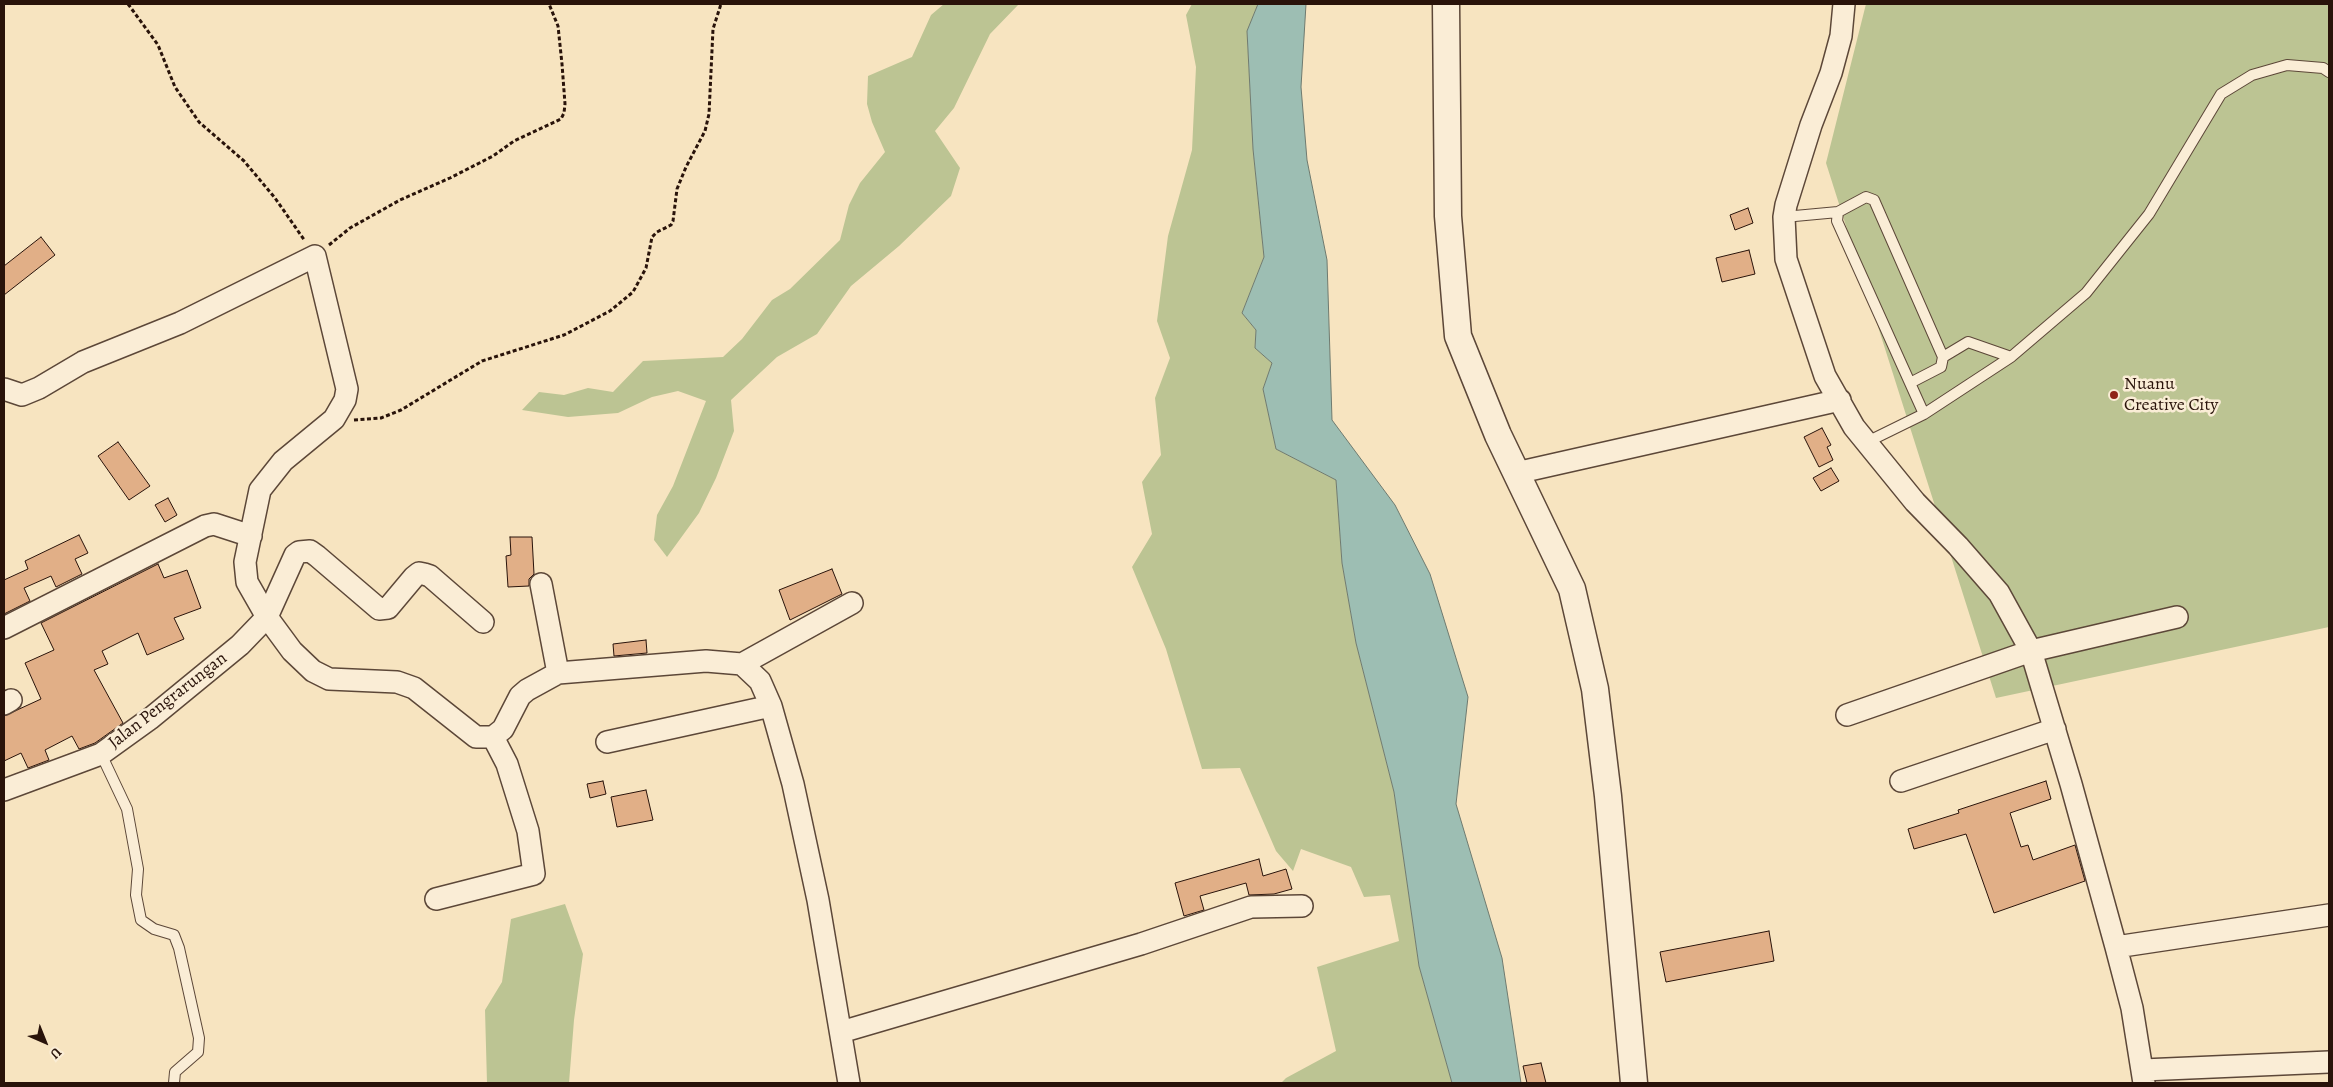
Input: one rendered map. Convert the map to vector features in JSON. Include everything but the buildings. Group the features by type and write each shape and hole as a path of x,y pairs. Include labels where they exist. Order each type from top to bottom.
{"street":[{"path":"1446,4 1448,216 1458,336 1498,435 1572,589 1595,688 1608,796 1634,1083"},
{"path":"1844,4 1841,36 1831,73 1811,125 1784,217 1786,259 1826,376 1854,426 1915,502 1958,546 1999,593 2031,651 2055,729 2116,947 2132,1008 2144,1077 2329,1062"},
{"path":"4,389 22,395 39,388 83,362 180,322 315,256 347,389 345,400 334,419 284,461 264,485 256,505 245,562 247,582 266,617 292,651 321,676 329,679 397,682 414,688 476,737 493,737 503,729 520,696 527,690 558,673 706,660 742,664 852,603"},
{"path":"1516,473 1840,400"},
{"path":"4,628 205,526 214,524 251,536"},
{"name":"Jalan Pengrarungan","path":"4,790 101,754 151,718 240,645 266,617 295,554 304,550 317,556 380,609 388,608 419,573 430,576 483,622"},
{"path":"540,584 558,673"},
{"path":"1847,715 2031,651 2177,617"},
{"path":"742,664 760,681 771,706 793,784 816,890 849,1083"},
{"path":"606,742 771,706"},
{"path":"1901,781 2055,729"},
{"path":"436,899 534,874 528,831 507,764 493,737"},
{"path":"840,1032 1141,944 1251,907 1302,906"},
{"path":"2116,947 2329,915"}],"lane":[{"path":"1867,442 1924,414 2011,357 2086,293 2143,222 2221,94 2252,75 2287,65 2322,68 2329,72"},
{"path":"1784,217 1838,212 1866,198 1874,200 1943,357 1941,367 1910,383"},
{"path":"1838,212 1837,221 1924,414"},
{"path":"1943,357 1968,342 2011,357"},
{"path":"101,754 127,809 138,868 136,895 141,920 154,930 174,935 181,957 199,1038 198,1052 175,1072 174,1083"}],"path":[{"path":"128,4 158,45 175,87 199,122 244,161 274,198 315,256 358,224 418,192 493,156 514,141 561,119 565,104 558,26 548,4"},
{"path":"334,419 362,421 381,418 401,410 482,361 564,335 610,311 633,292 646,268 652,237 674,221 677,189 705,131 709,114 713,29 721,4"}],"green space":[{"path":"944,4 1019,4 990,34 954,108 935,131 960,168 951,196 899,246 851,286 817,334 777,357 731,400 734,431 716,478 699,513 667,557 654,540 657,515 673,486 706,401 678,391 652,397 618,413 568,417 522,410 539,392 564,395 588,388 613,392 643,361 723,357 742,339 772,300 790,289 840,240 849,205 860,183 885,152 872,122 867,104 868,76 912,57 931,15"},
{"path":"1192,4 1258,4 1247,32 1253,149 1264,257 1242,313 1256,330 1255,348 1272,363 1263,389 1276,449 1336,480 1342,563 1356,643 1394,792 1419,966 1452,1083 1281,1083 1286,1078 1336,1051 1317,967 1399,941 1390,895 1364,897 1351,867 1301,849 1293,871 1276,851 1240,768 1202,769 1166,649 1132,567 1152,534 1142,482 1161,455 1155,398 1170,358 1157,321 1168,236 1192,150 1196,67 1186,15"},
{"name":"Nuanu Creative City","path":"1866,4 2329,4 2329,627 1996,698 1826,163"},
{"path":"565,904 583,954 574,1020 569,1083 487,1083 485,1010 502,982 511,919"}],"water":[{"path":"1258,4 1306,4 1301,87 1307,160 1327,260 1332,420 1395,505 1430,574 1468,697 1456,804 1502,958 1521,1083 1452,1083 1419,966 1394,792 1356,643 1342,563 1336,480 1276,449 1263,389 1272,363 1255,348 1256,330 1242,313 1264,257 1253,149 1247,31"}],"place":[{"name":"Nuanu Creative City","path":"2114,395"}]}
